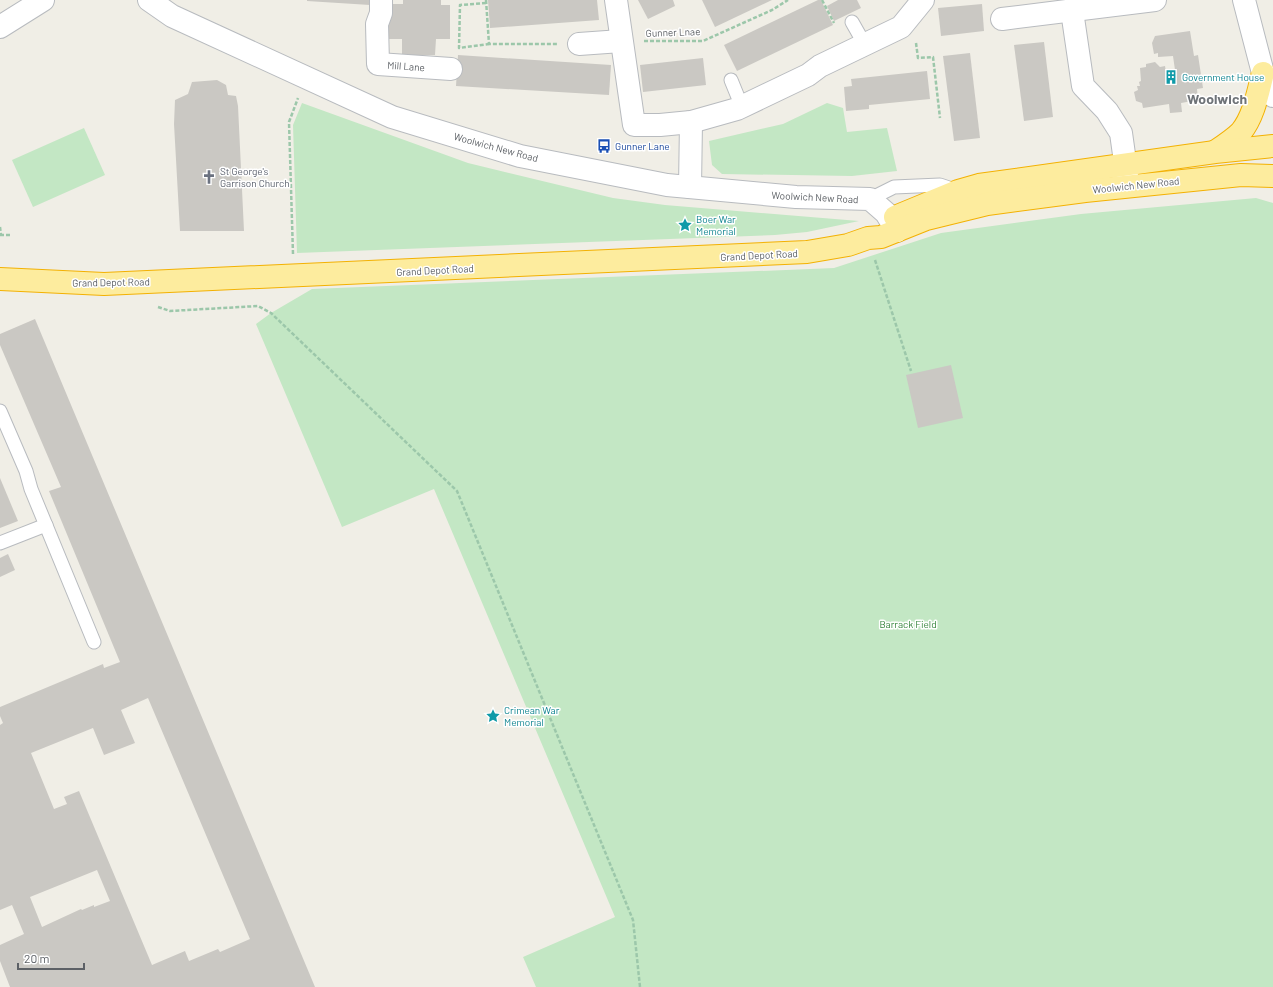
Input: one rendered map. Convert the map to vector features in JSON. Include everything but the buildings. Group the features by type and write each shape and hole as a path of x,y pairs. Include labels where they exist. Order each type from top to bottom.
{"highway":[{"path":"1215,152 1233,139 1244,126 1253,109 1263,73"},
{"name":"Woolwich New Road","path":"893,225 916,206 980,185 1026,177 1215,152 1273,146"},
{"name":"Woolwich New Road","path":"893,225 926,219 987,204 1128,186 1241,175 1273,176"},
{"name":"Grand Depot Road","path":"0,279 104,284 807,252 848,245 871,247 875,228 893,225"}],"street":[{"path":"0,27 43,0"},
{"name":"Woolwich New Road","path":"149,0 176,8 392,118 520,156 667,185 796,197 870,199 886,213 893,225"},
{"name":"Mill Lane","path":"381,0 381,13 377,24 378,64 450,69"},
{"path":"616,0 634,125 660,125 691,122 742,107 808,75 820,66 865,46 901,27 923,0"},
{"path":"1002,19 1155,0"},
{"path":"1244,0 1263,73 1273,96"},
{"path":"1072,11 1083,86 1107,111 1121,133 1128,186"},
{"path":"579,44 621,41"},
{"path":"690,187 691,122"}],"lane":[{"path":"852,22 865,46"},
{"path":"731,80 742,107"},
{"name":"Woolwich New Road","path":"870,199 894,187 940,185 958,191"},
{"path":"0,411 26,470 31,489 94,642"},
{"path":"0,543 46,525"}],"path":[{"name":"Gunner Lnae","path":"621,41 703,41 772,10 783,1 788,0"},
{"path":"489,44 486,1 460,5 459,48 489,44 579,44"},
{"path":"907,20 915,28 918,58 933,57 940,118"},
{"path":"293,256 289,122 294,109"},
{"path":"0,227 1,235 12,235"},
{"path":"871,247 911,371"},
{"path":"158,308 170,312 258,306 271,313 457,491 633,920 640,987"}],"green space":[{"path":"302,103 468,163 613,198 665,205 859,221 807,232 775,235 297,253 293,125"},
{"path":"827,103 843,108 847,132 887,128 897,171 852,176 722,174 712,165 709,141 783,124"},
{"path":"84,128 105,175 33,207 12,160"},
{"name":"Barrack Field","path":"1256,198 1273,203 1273,987 536,987 523,957 615,917 434,489 342,527 256,324 271,313 312,289 834,268 941,233 1081,214"}],"place":[{"name":"Government House","path":"1171,77"},
{"name":"Gunner Lane","path":"604,146"},
{"name":"St George's Garrison Church","path":"209,177"},
{"name":"Boer War Memorial","path":"685,225"},
{"name":"Crimean War Memorial","path":"493,716"}],"district":[{"name":"Woolwich","path":"1217,98"}]}
